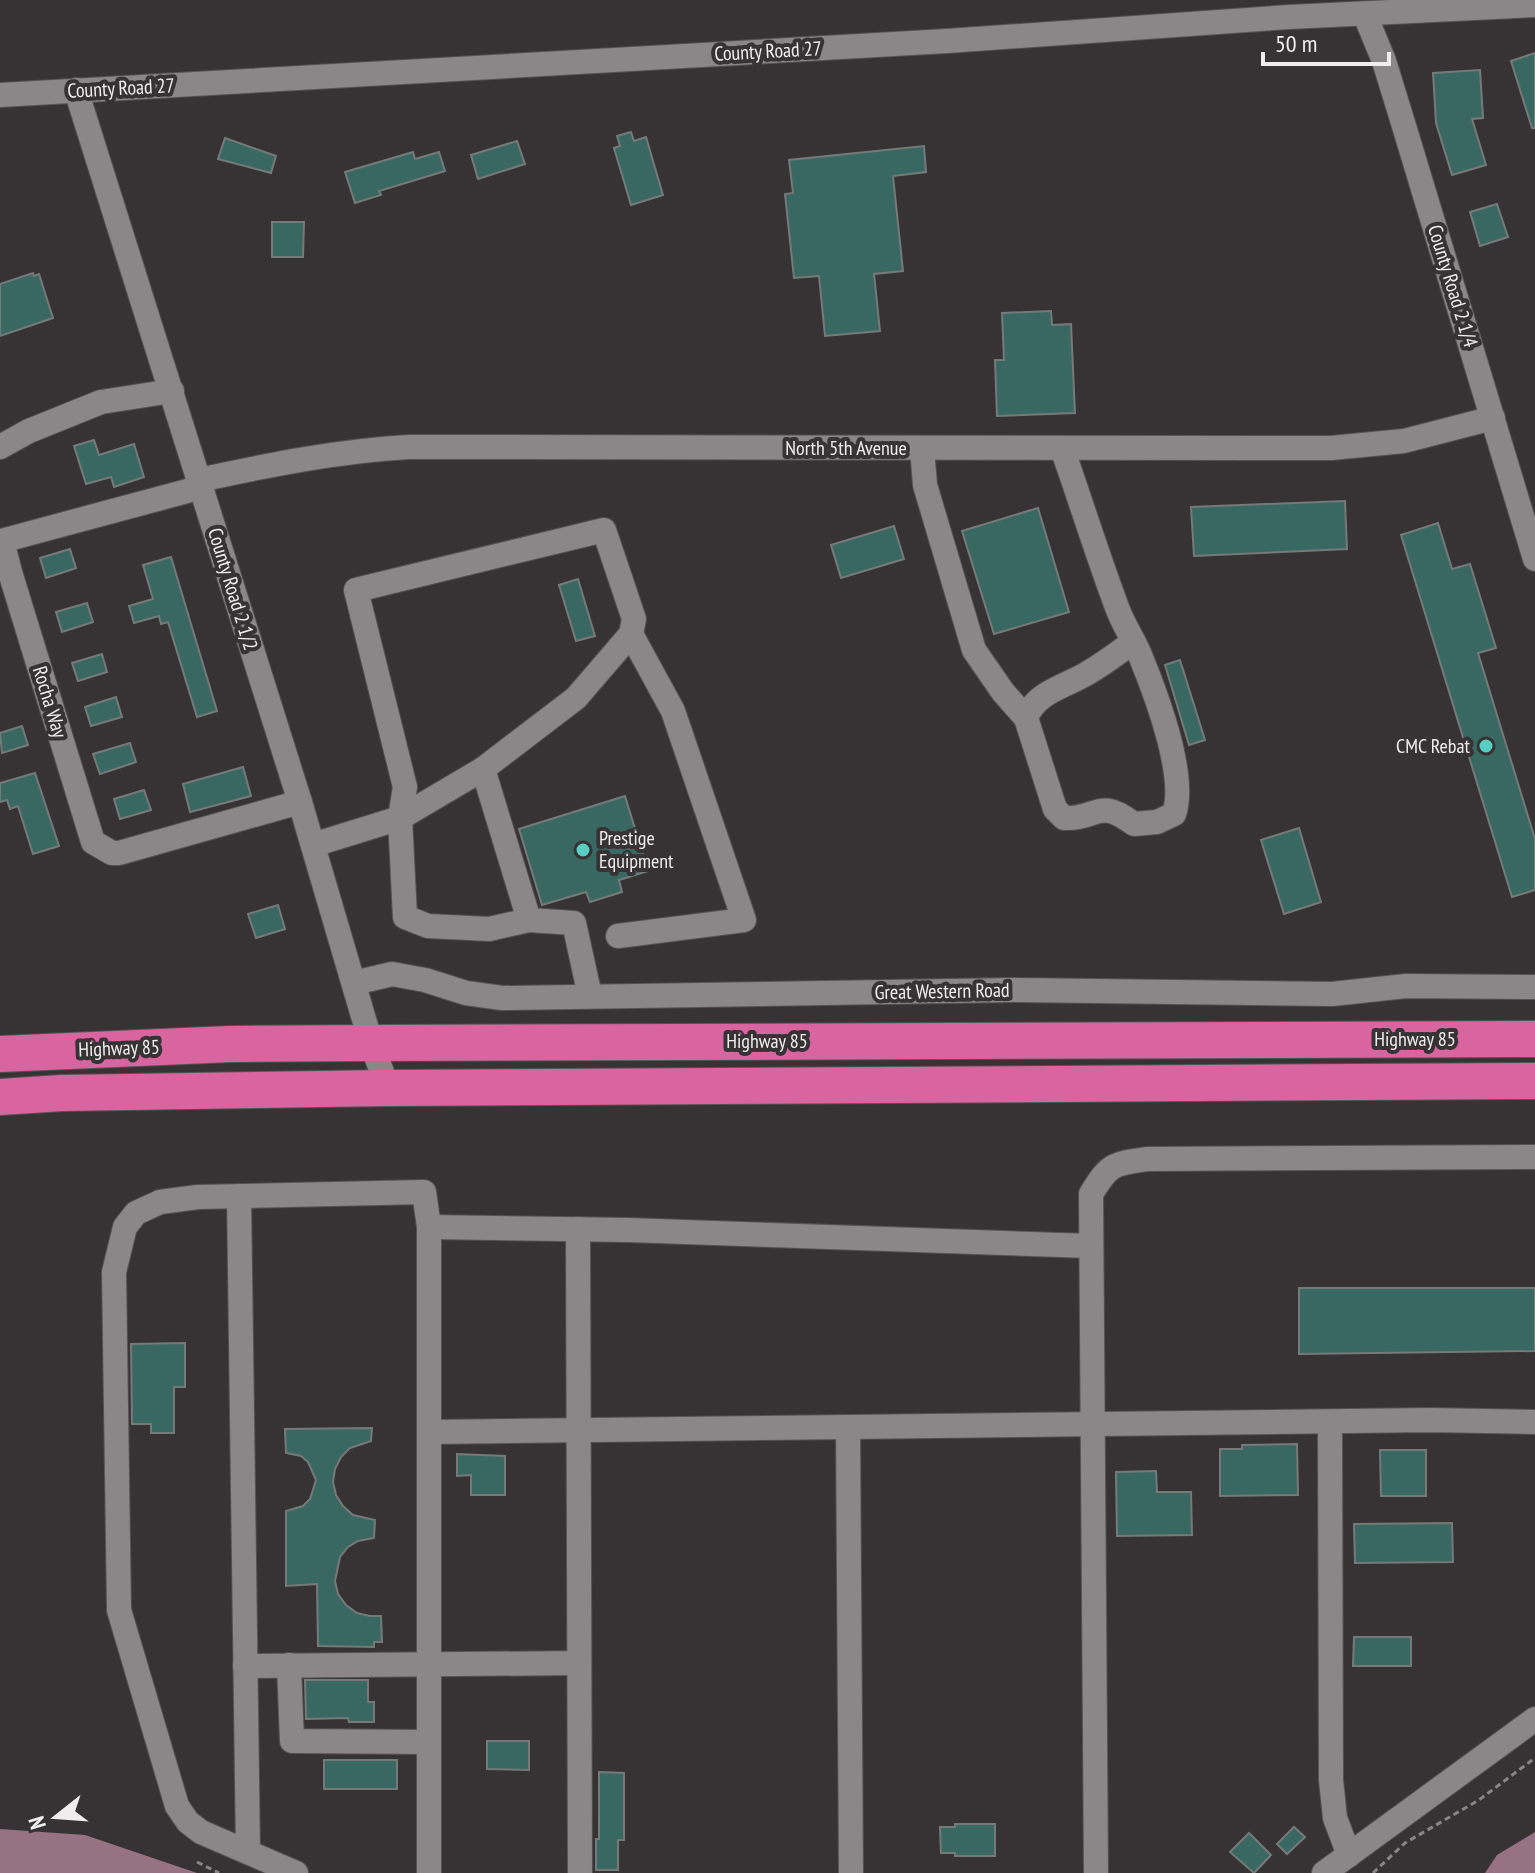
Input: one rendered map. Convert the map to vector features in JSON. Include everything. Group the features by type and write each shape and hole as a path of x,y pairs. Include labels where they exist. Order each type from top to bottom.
{"highway":[{"name":"Highway 85","path":"0,1054 231,1044 1535,1039"},
{"path":"0,1097 62,1093 388,1088 1535,1081"}],"street":[{"name":"County Road 27","path":"0,95 947,41 1289,17 1535,5"},
{"name":"County Road 2 1/4","path":"1365,15 1388,74 1535,559"},
{"name":"County Road 2 1/2","path":"76,90 300,802 371,1043 388,1088"},
{"path":"0,447 29,431 101,402 172,391"},
{"name":"North 5th Avenue","path":"198,485 301,458 409,447 1331,448 1404,441 1493,418"},
{"path":"922,448 925,485 974,650 1003,692 1026,718 1059,816 1069,819 1109,809 1119,812 1134,824 1145,824 1174,814 1178,803 1175,763 1142,660 1120,614 1062,448"},
{"name":"Rocha Way","path":"198,485 5,540 3,545 93,842 112,853 119,853 300,802"},
{"path":"313,845 400,818 483,769 576,698 631,634 634,619 604,530 356,590 405,787 400,818 405,917 428,926 489,929 529,920 574,923 590,996"},
{"path":"618,936 744,920 673,711 631,634"},
{"path":"1026,718 1030,706 1042,695 1088,673 1133,642"},
{"path":"483,769 529,920"},
{"name":"Great Western Road","path":"354,983 392,974 466,993 502,998 1012,990 1332,994 1406,986 1535,987"},
{"path":"1096,1873 1091,1194 1106,1170 1120,1163 1148,1159 1535,1157"},
{"path":"296,1873 201,1832 188,1822 177,1806 119,1610 114,1272 125,1227 136,1213 160,1202 239,1196 424,1192 429,1227 429,1873"},
{"path":"239,1196 248,1852"},
{"path":"429,1227 1091,1246"},
{"path":"578,1229 580,1873"},
{"path":"429,1432 1535,1422"},
{"path":"1330,1423 1331,1780 1335,1818 1349,1855"},
{"path":"848,1428 851,1873"},
{"path":"245,1666 579,1663"},
{"path":"289,1665 292,1741 429,1742"},
{"path":"1324,1873 1535,1719"}],"path":[{"path":"1373,1873 1405,1843 1479,1800 1535,1758"},
{"path":"197,1862 219,1873"}],"shaded area":[{"path":"0,1829 85,1835 197,1873 0,1873"},
{"path":"1535,1832 1535,1873 1485,1873 1497,1855"}],"building":[{"path":"1535,53 1535,128 1532,128 1511,61"},
{"path":"1480,70 1483,118 1472,119 1486,165 1452,175 1436,123 1433,73"},
{"path":"631,132 634,141 646,137 663,195 631,205 614,148 620,146 617,136"},
{"path":"225,138 276,156 271,173 218,159"},
{"path":"517,141 525,164 478,179 471,155"},
{"path":"924,146 926,172 893,176 903,271 874,274 880,331 825,336 819,276 794,278 785,194 793,193 789,160"},
{"path":"413,152 415,159 439,152 445,171 379,191 381,195 355,203 345,172"},
{"path":"1497,204 1508,237 1480,246 1470,212"},
{"path":"272,222 304,222 303,257 272,257"},
{"path":"33,273 34,276 39,274 53,318 0,336 0,284"},
{"path":"1051,311 1052,325 1071,324 1075,413 997,416 995,360 1004,360 1002,313"},
{"path":"94,440 99,455 134,444 144,477 114,487 111,477 86,484 74,446"},
{"path":"1345,501 1347,549 1194,556 1191,507"},
{"path":"1038,508 1069,612 994,634 962,531"},
{"name":"CMC Rebat","path":"1438,523 1452,569 1470,564 1496,648 1478,653 1535,839 1535,890 1512,897 1401,535"},
{"path":"894,526 904,559 841,578 831,545"},
{"path":"70,549 76,568 46,578 40,558"},
{"path":"171,557 217,711 197,717 168,622 161,624 159,616 134,623 129,606 153,599 143,565"},
{"path":"578,579 595,636 576,641 559,585"},
{"path":"87,603 93,622 62,632 56,612"},
{"path":"102,654 107,672 78,681 72,663"},
{"path":"1180,660 1205,740 1189,745 1165,665"},
{"path":"116,697 122,717 91,726 85,707"},
{"path":"22,726 28,745 2,753 0,733"},
{"path":"130,743 136,762 100,774 93,754"},
{"path":"243,767 251,796 190,812 183,784"},
{"path":"35,773 59,846 33,854 18,806 10,809 7,800 0,802 0,783"},
{"path":"144,790 151,810 120,819 114,799"},
{"name":"Prestige Equipment","path":"625,796 648,871 619,880 622,892 590,902 586,892 542,905 519,829"},
{"path":"1299,828 1321,902 1284,914 1261,840"},
{"path":"278,905 285,929 256,938 248,914"},
{"path":"1299,1288 1535,1288 1535,1351 1299,1354"},
{"path":"185,1343 185,1387 174,1387 174,1433 151,1433 151,1424 132,1424 131,1344"},
{"path":"372,1428 371,1441 350,1448 341,1457 333,1482 343,1506 353,1515 375,1520 374,1538 348,1547 340,1557 335,1581 338,1594 346,1605 357,1613 381,1616 382,1642 374,1642 374,1647 318,1646 317,1584 286,1586 286,1511 303,1506 310,1499 316,1480 308,1462 301,1456 286,1453 285,1429"},
{"path":"1297,1444 1298,1495 1220,1496 1220,1449 1242,1449 1242,1445"},
{"path":"1380,1450 1426,1450 1426,1496 1381,1496"},
{"path":"457,1454 505,1456 505,1495 471,1495 471,1475 457,1476"},
{"path":"1156,1471 1157,1492 1191,1492 1192,1535 1117,1536 1116,1472"},
{"path":"1452,1523 1453,1562 1355,1563 1354,1524"},
{"path":"1354,1637 1411,1637 1411,1666 1353,1666"},
{"path":"305,1680 368,1680 368,1702 374,1702 374,1722 349,1722 348,1718 306,1719"},
{"path":"487,1741 529,1741 529,1770 487,1769"},
{"path":"324,1760 397,1760 397,1789 324,1789"},
{"path":"599,1772 624,1773 624,1840 618,1840 618,1870 596,1870"},
{"path":"955,1824 995,1824 995,1856 941,1853 940,1827 955,1827"},
{"path":"1294,1827 1305,1837 1287,1854 1277,1844"},
{"path":"1249,1833 1271,1855 1254,1873 1230,1852"}],"place":[{"name":"CMC Rebat","path":"1486,746"},
{"name":"Prestige Equipment","path":"583,850"}]}
